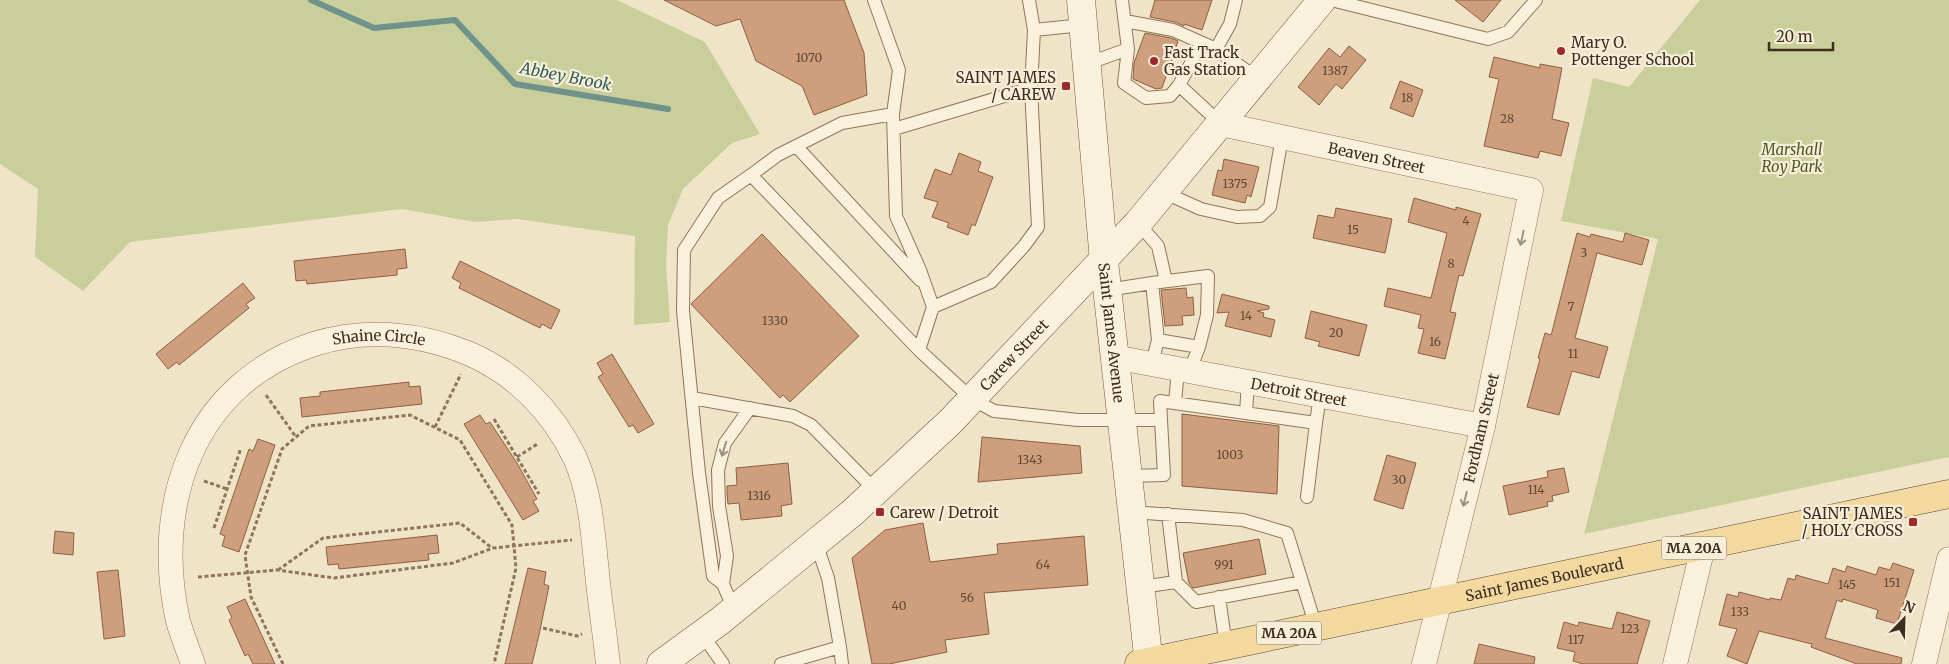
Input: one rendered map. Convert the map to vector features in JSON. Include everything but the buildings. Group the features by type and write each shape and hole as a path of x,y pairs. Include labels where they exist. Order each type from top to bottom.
{"main road":[{"name":"Carew Street","path":"661,664 734,610 816,543 944,428 1138,223 1322,0"},
{"name":"Saint James Avenue","path":"1082,13 1104,261 1141,588 1146,663"},
{"name":"Saint James Boulevard","path":"1146,663 1949,494"}],"street":[{"name":"Beaven Street","path":"1221,124 1531,190"},
{"name":"Fordham Street","path":"1424,664 1483,426 1531,190"},
{"name":"Shaine Circle","path":"193,664 179,623 174,597 170,539 173,510 188,459 199,436 212,416 244,381 278,358 297,350 338,338 390,334 422,338 452,346 471,355 505,374 528,392 551,420 575,459 589,502 608,664"},
{"name":"Detroit Street","path":"1114,357 1483,426"},
{"path":"1675,664 1703,546"},
{"path":"1924,664 1949,559"}],"lane":[{"path":"874,0 899,70 893,114 896,216 926,285 933,307 919,350"},
{"path":"933,307 991,282 1024,246 1038,227 1031,88 1034,30 1029,0"},
{"path":"1122,0 1128,49 1124,83 1146,98 1170,96 1179,85 1202,43"},
{"path":"1216,49 1230,24 1236,0"},
{"path":"1331,0 1488,39 1508,32 1536,0"},
{"path":"1034,30 1082,13"},
{"path":"1125,21 1173,30 1216,49 1258,79"},
{"path":"1086,64 1128,49"},
{"path":"1179,85 1221,124"},
{"path":"894,129 1031,88"},
{"path":"734,610 723,584 713,576 699,473 683,311 684,250 718,198 778,155 842,123 893,114"},
{"path":"1163,192 1201,209 1237,217 1260,216 1270,207 1282,137"},
{"path":"796,146 926,285"},
{"path":"751,175 919,350 972,399 994,411 1078,420 1161,420"},
{"path":"1138,223 1158,246 1166,281"},
{"path":"1107,290 1208,276 1207,314 1199,347 1184,369 1176,403"},
{"path":"1152,283 1158,340 1152,363"},
{"path":"1158,340 1199,347"},
{"path":"1246,413 1248,382"},
{"path":"1307,497 1320,395"},
{"path":"692,398 794,416 811,425 876,491"},
{"path":"1128,476 1164,475 1160,401 1316,423"},
{"path":"723,584 727,556 719,506 718,470 725,442 750,408"},
{"path":"1132,512 1243,520 1287,532 1316,627"},
{"path":"1168,514 1176,582 1196,602 1302,582"},
{"path":"816,543 828,578 842,664"},
{"path":"1141,588 1176,582"},
{"path":"1219,597 1226,646"},
{"path":"702,634 723,664"},
{"path":"781,664 840,647"}],"path":[{"path":"435,427 471,355"},
{"path":"264,392 296,437"},
{"path":"283,664 251,597 245,555 282,449 310,426 410,415 460,440 512,525 516,568 494,664"},
{"path":"494,419 539,494"},
{"path":"517,456 539,444"},
{"path":"214,528 241,448"},
{"path":"202,481 227,489"},
{"path":"278,570 323,538 450,524 460,523 493,548"},
{"path":"198,577 278,570 334,578 453,563 493,548 567,540"},
{"path":"543,628 577,636 604,629"}],"green space":[{"path":"0,0 617,0 705,42 760,134 732,143 683,189 668,225 666,265 670,322 634,325 635,236 517,219 475,222 402,209 130,242 83,291 35,257 38,189 0,164"},
{"name":"Marshall Roy Park","path":"1700,0 1949,0 1949,457 1584,534 1658,239 1561,221 1593,78 1629,87"}],"waterway":[{"name":"Abbey Brook","path":"311,0 374,28 455,20 515,84 668,109"}],"place":[{"name":"Mary O. Pottenger School","path":"1561,51"},
{"name":"Fast Track Gas Station","path":"1154,61"},
{"name":"SAINT JAMES / CAREW","path":"1066,86"},
{"name":"Carew / Detroit","path":"880,512"},
{"name":"SAINT JAMES / HOLY CROSS","path":"1913,522"}]}
